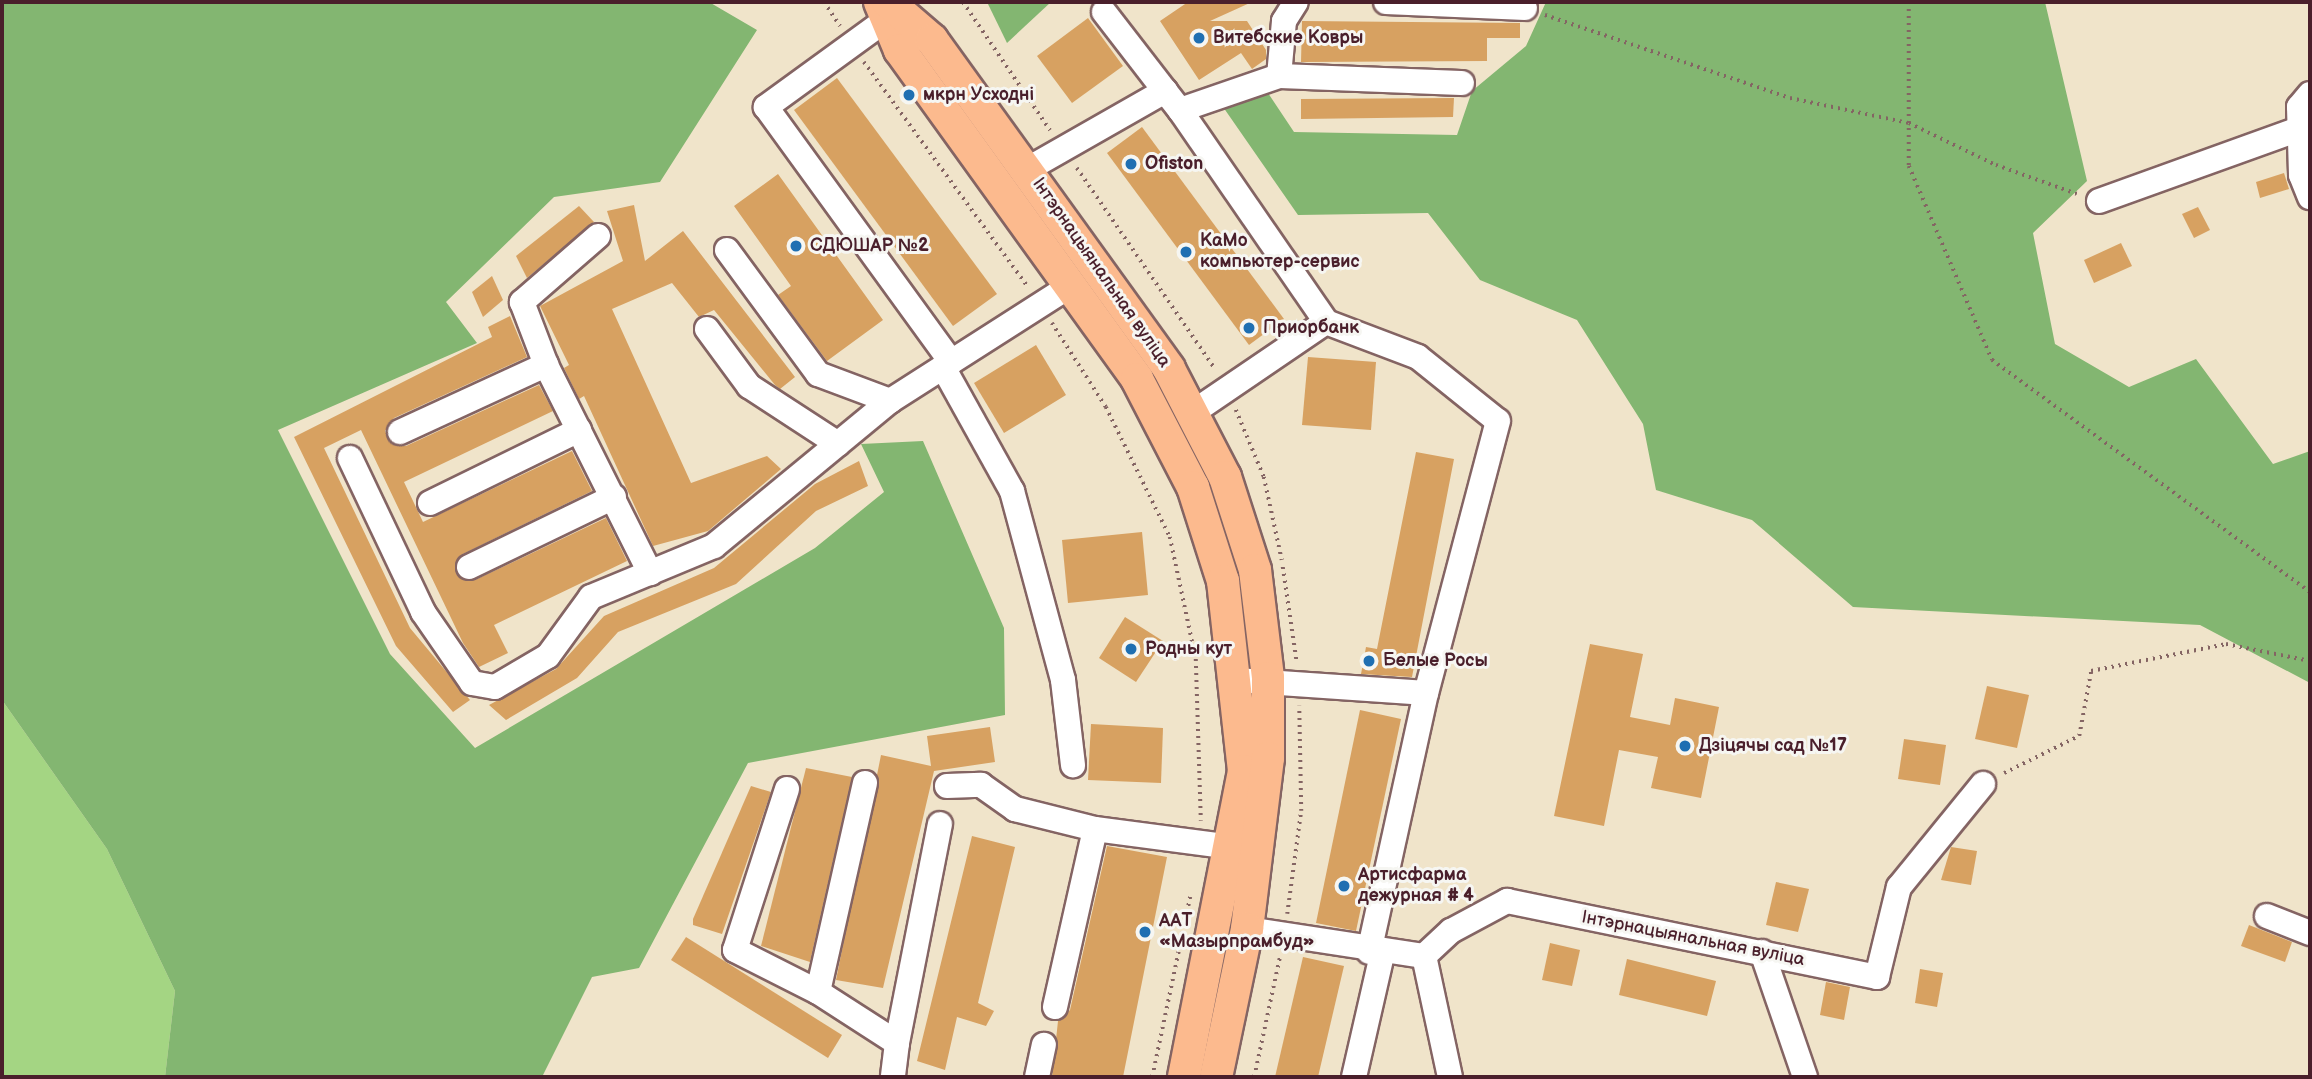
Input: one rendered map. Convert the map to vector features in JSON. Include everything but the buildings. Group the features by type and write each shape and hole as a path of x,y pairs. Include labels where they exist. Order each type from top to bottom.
{"main road":[{"name":"Інтэрнацыянальная вуліца","path":"885,8 932,40 1112,283 1192,413 1225,477 1255,570 1268,678 1265,799 1247,929 1216,1077"},
{"name":"Інтэрнацыянальная вуліца","path":"885,8 900,50 1137,379 1193,487 1223,580 1237,680 1244,771 1217,845 1184,1077"}],"street":[{"path":"1279,76 1284,21 1296,2"},
{"path":"1386,2 1525,8"},
{"path":"885,8 852,45 766,107 947,365 1012,491 1063,680 1073,765"},
{"path":"1104,12 1180,110 1326,322 1418,358 1498,421 1426,693 1354,1077"},
{"path":"1180,110 1279,76 1462,83"},
{"path":"1028,169 1165,91"},
{"path":"2310,94 2298,107 2301,175 2310,197"},
{"path":"2099,201 2300,129"},
{"path":"598,236 522,302 546,365 650,573"},
{"path":"727,250 818,374 890,401"},
{"path":"350,458 423,612 472,683 495,687 548,656 591,597 714,546 890,401 1068,286"},
{"path":"1192,413 1326,322"},
{"path":"707,330 748,386 838,444"},
{"path":"400,432 546,365"},
{"path":"430,503 579,430"},
{"path":"469,567 614,497"},
{"path":"1237,680 1268,678 1426,693"},
{"path":"818,992 865,783"},
{"name":"Інтэрнацыянальная вуліца","path":"1424,957 1451,931 1507,901 1877,977 1899,887 1983,784"},
{"path":"947,786 981,785 1015,809 1095,829 1217,845"},
{"path":"787,789 735,950 818,992 897,1043"},
{"path":"893,1077 897,1043 940,824"},
{"path":"1055,1007 1095,829"},
{"path":"2267,916 2310,933"},
{"path":"1247,929 1376,954 1424,957 1450,1077"},
{"path":"1762,952 1805,1077"},
{"path":"1037,1077 1044,1045"}],"path":[{"path":"824,2 852,45 1040,304 1106,407 1170,537 1196,659 1217,845"},
{"path":"1909,2 1909,166 1992,360 2310,592"},
{"path":"1525,8 1790,98 1909,123 1996,165 2099,201"},
{"path":"1983,784 2078,736 2091,671 2227,644 2310,661"},
{"path":"1152,1077 1193,882"}],"green space":[{"path":"2,2 709,2 757,30 660,182 554,197 446,302 477,343 278,430 390,654 475,748 815,548 884,492 861,444 923,441 1004,628 1005,715 748,763 639,968 592,977 542,1077 165,1077 175,991 107,849 2,700"},
{"path":"987,2 1051,2 1007,43"},
{"path":"1546,2 2045,2 2087,181 2033,233 2055,344 2129,387 2196,359 2273,464 2310,451 2310,683 2200,625 1853,607 1752,520 1656,490 1643,424 1577,320 1480,280 1428,213 1298,215 1221,104 1268,93 1294,132 1457,135 1472,91 1526,46"},
{"path":"2,700 107,849 175,991 165,1077 2,1077"}],"place":[{"name":"Витебские Ковры","path":"1199,38"},
{"name":"мкрн Усходні","path":"909,95"},
{"name":"Ofiston","path":"1131,164"},
{"name":"СДЮШАР №2","path":"796,246"},
{"name":"КаМо компьютер-сервис","path":"1186,252"},
{"name":"Приорбанк","path":"1249,328"},
{"name":"Родны кут","path":"1131,649"},
{"name":"Белые Росы","path":"1369,661"},
{"name":"Дзіцячы сад №17","path":"1685,746"},
{"name":"Артисфарма дежурная # 4","path":"1344,886"},
{"name":"ААТ «Мазырпрамбуд»","path":"1145,932"}]}
